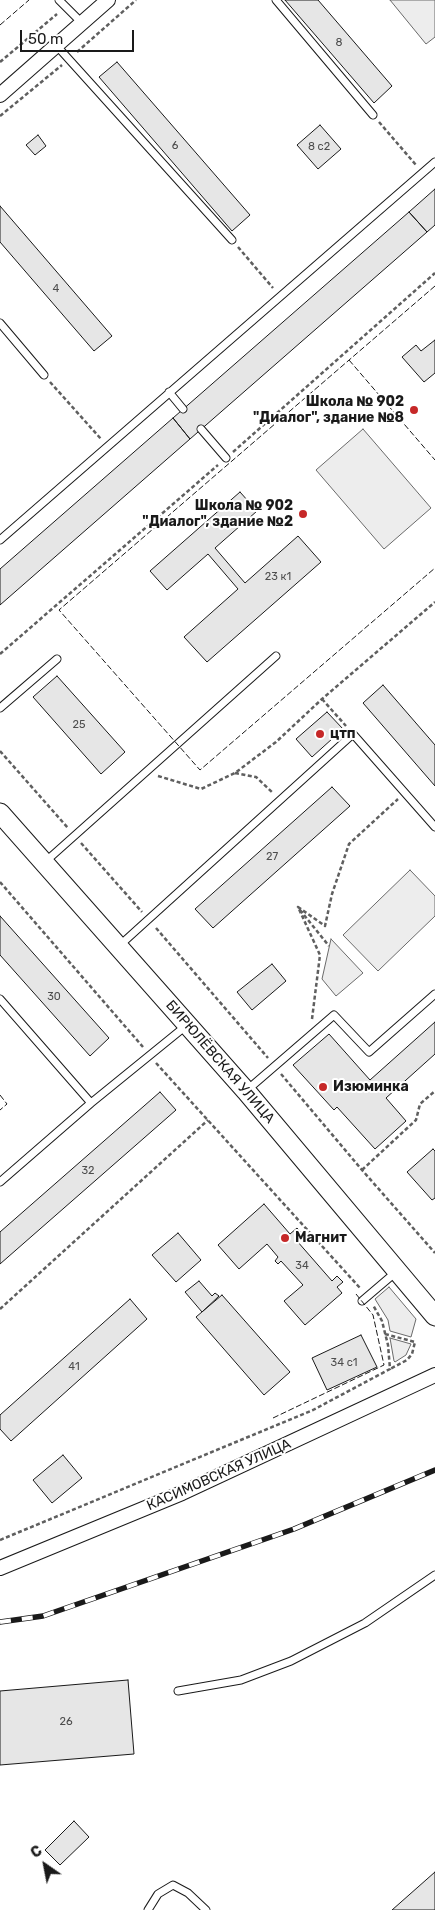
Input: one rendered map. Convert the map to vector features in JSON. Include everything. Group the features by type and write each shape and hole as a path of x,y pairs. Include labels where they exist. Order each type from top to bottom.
{"street":[{"path":"0,95 108,0"},
{"name":"БИРЮЛЁВСКАЯ УЛИЦА","path":"0,813 246,1091 435,1316"},
{"name":"КАСИМОВСКАЯ УЛИЦА","path":"0,1568 182,1493 435,1375"}],"lane":[{"path":"60,0 82,23"},
{"path":"276,0 373,115"},
{"path":"56,46 232,240"},
{"path":"0,540 435,162"},
{"path":"0,322 44,375"},
{"path":"169,392 183,409"},
{"path":"201,429 226,458"},
{"path":"44,862 276,656"},
{"path":"0,708 57,659"},
{"path":"119,946 353,734 435,827"},
{"path":"246,1091 334,1016 369,1052 435,994"},
{"path":"0,999 91,1103"},
{"path":"0,1182 91,1103 187,1024"},
{"path":"364,1299 398,1270"},
{"path":"178,1691 241,1680 291,1661 364,1623 435,1575"},
{"path":"148,1910 158,1894 173,1885 188,1893 206,1910"}],"path":[{"path":"0,62 66,7"},
{"path":"373,115 422,173"},
{"path":"232,240 281,297"},
{"path":"44,375 107,446"},
{"path":"146,772 200,789 235,773 276,742 322,699 435,602"},
{"path":"322,699 353,734"},
{"path":"0,751 148,919 435,1253"},
{"path":"235,773 256,777 280,800"},
{"path":"298,907 325,926 332,894 349,844 404,792"},
{"path":"0,882 150,1055 353,1278 364,1299 382,1321 390,1370"},
{"path":"298,907 330,946"},
{"path":"298,907 320,955 310,1036"},
{"path":"362,1170 416,1120 420,1104 435,1091"},
{"path":"0,1309 208,1120"},
{"path":"0,1540 313,1410 390,1370 407,1360 412,1354 415,1342 385,1334"}],"shaded area":[{"path":"390,0 435,0 435,37 426,44"},
{"path":"363,429 431,508 384,549 316,470"},
{"path":"410,870 435,896 435,916 378,971 343,935"},
{"path":"331,939 363,973 336,996 322,979"},
{"path":"389,1287 416,1319 411,1337 390,1331 388,1320 375,1299"},
{"path":"390,1338 411,1344 406,1355 395,1362 394,1361"}],"building":[{"path":"285,0 318,0 392,86 374,103"},
{"path":"117,62 250,215 232,231 99,77"},
{"path":"320,125 341,149 318,169 297,145"},
{"path":"38,135 46,146 35,155 26,145"},
{"path":"435,189 435,225 427,232 409,212"},
{"path":"0,206 112,336 94,351 0,242"},
{"path":"409,212 427,232 190,439 173,418"},
{"path":"435,340 435,373 424,382 402,357 416,345 421,351"},
{"path":"173,418 190,439 0,605 0,569"},
{"path":"240,492 257,511 215,548 245,583 298,536 321,562 207,662 184,637 238,589 208,554 167,590 150,571"},
{"path":"57,676 125,752 101,774 33,697"},
{"path":"383,685 435,745 435,786 363,703"},
{"name":"цтп","path":"327,712 343,729 312,757 296,739"},
{"path":"332,787 350,806 213,928 195,909"},
{"path":"0,916 109,1038 90,1056 0,955"},
{"path":"272,964 286,981 252,1010 237,992"},
{"path":"435,1022 435,1054 386,1098 406,1121 375,1149 337,1107 334,1110 293,1065 329,1034 370,1080"},
{"path":"160,1092 176,1110 0,1264 0,1232"},
{"path":"433,1149 435,1151 435,1198 432,1200 407,1172"},
{"path":"264,1204 290,1234 297,1228 304,1236 297,1241 332,1281 337,1276 343,1282 337,1287 342,1293 305,1325 284,1301 303,1285 281,1261 278,1264 275,1261 278,1257 267,1244 239,1269 218,1245"},
{"path":"178,1233 201,1260 176,1282 152,1255"},
{"path":"199,1281 212,1296 215,1293 219,1296 202,1312 185,1292"},
{"path":"222,1295 290,1372 264,1395 196,1317"},
{"path":"130,1299 147,1319 11,1441 0,1429 0,1415"},
{"path":"361,1335 377,1367 327,1390 312,1358"},
{"path":"63,1455 82,1478 52,1503 33,1480"},
{"path":"128,1680 134,1754 0,1765 0,1691"},
{"path":"74,1821 89,1837 60,1865 45,1850"},
{"path":"435,1872 435,1910 392,1910"}],"railway":[{"path":"0,1622 43,1616 294,1529 435,1470"}],"fence":[{"path":"0,25 29,0"},
{"path":"435,286 59,610 200,770 435,568"},
{"path":"349,360 435,460"},
{"path":"0,1095 7,1104 0,1110"},
{"path":"273,1418 384,1365 373,1315 356,1294"}],"place":[{"name":"Школа № 902 \"Диалог\", здание №8","path":"414,410"},
{"name":"Школа № 902 \"Диалог\", здание №2","path":"303,514"},
{"name":"цтп","path":"320,734"},
{"name":"Изюминка","path":"323,1087"},
{"name":"Магнит","path":"285,1238"}]}
